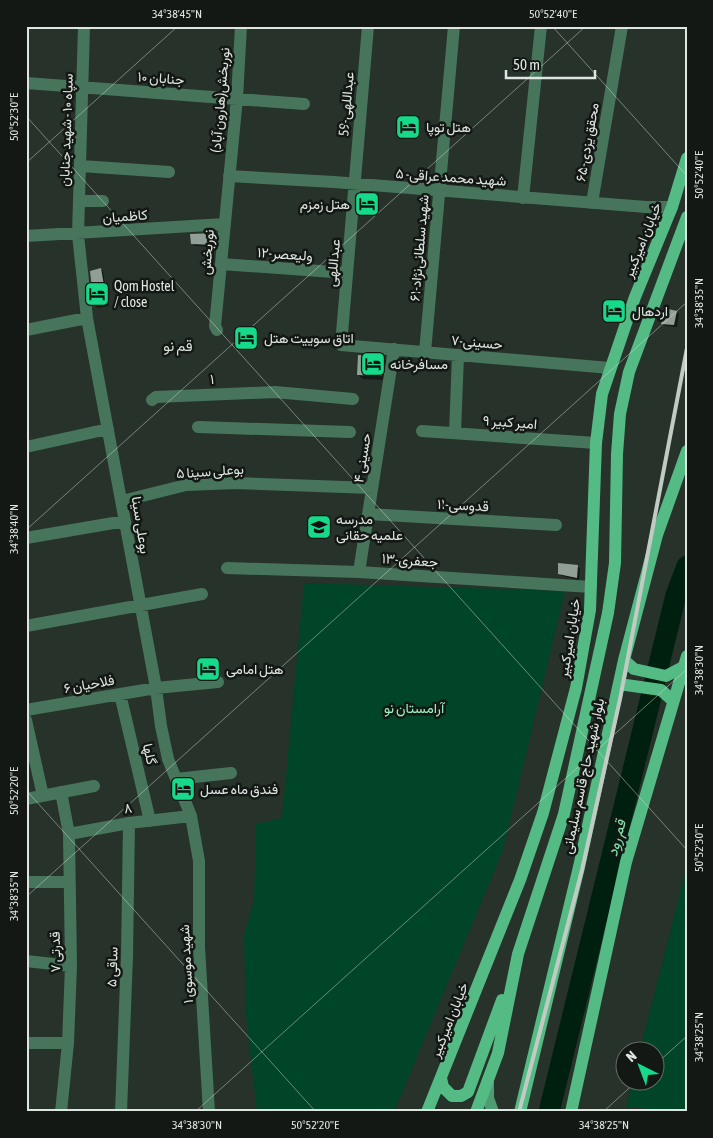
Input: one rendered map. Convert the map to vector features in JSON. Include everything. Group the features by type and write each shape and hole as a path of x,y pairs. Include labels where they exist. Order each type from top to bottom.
{"main road":[{"name":"خیابان امیرکبیر","path":"427,1112 517,889 543,813 576,688 590,610 596,443 599,410 610,368 635,297 672,207 687,158"},
{"path":"441,1078 443,1087 452,1096 461,1096 468,1092 518,954 564,814 608,613 615,563 617,454 620,414 628,372 687,217"},
{"name":"بلوار شهید حاج قاسم سلیمانی","path":"520,1112 624,684 624,660 657,535 687,451"},
{"path":"624,660 634,669 666,676 685,662"},
{"path":"571,1112 626,862 672,700 685,662"},
{"path":"624,684 661,690 672,700"},
{"path":"476,1112 498,1053 518,954"},
{"path":"488,1082 488,1098 493,1112"}],"street":[{"name":"سپاه ۱۰ - شهید جنابان","path":"78,235 84,26"},
{"name":"نوربخش(هارون آباد)","path":"229,176 237,98 241,26"},
{"name":"عبداللهی-59","path":"355,184 368,26"},
{"name":"شهید سلطانی‌نژاد-۶۱","path":"425,352 454,26"},
{"path":"522,198 541,26"},
{"name":"محقق یزدی-۶۵","path":"592,203 622,26"},
{"name":"جنابان ۱۰","path":"26,83 304,104"},
{"path":"81,166 169,172"},
{"name":"شهید محمد عراقی- ۵","path":"229,176 592,203 672,207"},
{"name":"نوربخش","path":"217,330 215,326 229,176"},
{"name":"عبداللهی","path":"341,345 355,184"},
{"path":"79,201 103,201"},
{"name":"کاظمیان","path":"26,236 78,235 225,224"},
{"name":"بوعلی سینا","path":"78,235 87,318 156,688 161,726 168,759 191,816"},
{"name":"ولیعصر-۱۲","path":"221,264 347,274"},
{"path":"26,330 87,318"},
{"name":"حسینی-۷","path":"341,345 610,368"},
{"name":"حسینی ۴","path":"359,572 394,349"},
{"path":"455,433 458,355"},
{"name":"۱","path":"152,400 156,397 185,395 275,392 352,399"},
{"path":"198,427 350,432"},
{"path":"26,447 108,429"},
{"name":"امیر کبیر ۹","path":"422,431 596,443"},
{"name":"بوعلی سینا ۵","path":"122,501 186,485 272,484 372,488"},
{"name":"قدوسی-۱۱","path":"368,514 556,525"},
{"path":"26,538 125,521"},
{"name":"جعفری-۱۳","path":"227,568 359,572 592,587"},
{"path":"26,626 202,594"},
{"name":"فلاحیان ۶","path":"26,710 156,688 218,682"},
{"name":"گلها","path":"120,694 150,821"},
{"path":"26,720 43,796"},
{"path":"176,779 231,773"},
{"path":"26,799 94,786"},
{"name":"قدرتی ۷","path":"61,792 69,834 71,966 68,1043 61,1112"},
{"name":"۸","path":"69,834 129,823 191,816"},
{"name":"شهید موسوی ۱","path":"191,816 199,861 199,947 209,1112"},
{"name":"ساقی ۵","path":"120,1112 127,956 129,823"},
{"path":"26,882 69,882"},
{"path":"26,961 71,966"},
{"path":"26,1043 68,1043"}],"green space":[{"name":"آرامستان نو","path":"304,583 565,591 503,850 394,1112 257,1112 246,1017 244,935 254,900 256,824 282,818"},
{"path":"687,866 687,1112 626,1107 631,1090 666,1090 666,1040 643,1040"}],"building":[{"path":"216,233 215,245 191,244 190,234"},
{"name":"Qom Hostel / close","path":"101,268 107,303 94,306 90,271"},
{"path":"664,308 677,311 674,325 661,324"},
{"name":"مسافرخانه","path":"358,355 385,357 382,376 357,375"},
{"path":"558,563 578,565 577,578 558,574"}],"waterway":[{"name":"قم رود","path":"549,1112 676,595 687,566"}],"railway":[{"path":"519,1112 582,870 620,699 687,348"}],"place":[{"name":"هتل توپا","path":"408,127"},
{"name":"هتل زمزم","path":"367,204"},
{"name":"Qom Hostel / close","path":"97,294"},
{"name":"اردهال","path":"614,311"},
{"name":"اتاق سوییت هتل","path":"246,338"},
{"name":"مسافرخانه","path":"373,364"},
{"name":"مدرسه علمیه حقانی","path":"319,527"},
{"name":"هتل امامی","path":"208,669"},
{"name":"فندق ماه عسل","path":"183,789"}],"district":[{"name":"قم نو","path":"178,345"}]}
